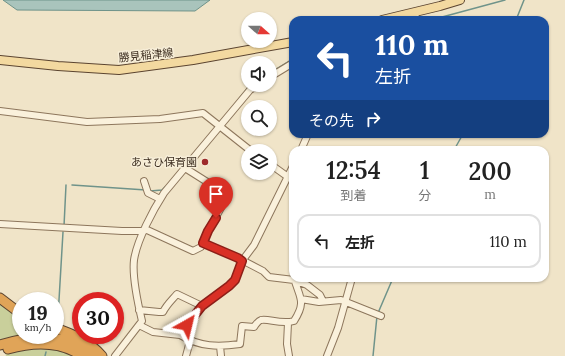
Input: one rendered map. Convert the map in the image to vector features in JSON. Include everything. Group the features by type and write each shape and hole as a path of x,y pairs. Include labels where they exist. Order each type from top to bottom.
{"highway":[{"path":"0,298 12,307"},
{"path":"64,331 89,343 102,356"},
{"path":"0,345 34,337 53,338 70,342 86,350 93,356"},
{"path":"0,351 32,344 52,344 82,356"}],"main road":[{"path":"398,16 460,0"},
{"name":"勝見稲津線","path":"0,60 119,70 187,61 289,43"}],"street":[{"path":"415,16 418,11"},
{"path":"277,72 289,65"},
{"path":"116,355 142,321 134,272 134,259 139,243 160,199 218,126 248,92"},
{"path":"0,111 87,122 160,119 204,113 242,144"},
{"path":"0,224 122,232 145,230 193,251 201,247 222,206 224,194 185,168"},
{"path":"277,168 289,174"},
{"path":"180,335 202,306 235,280 242,261 254,245 289,177"},
{"path":"144,181 147,190 160,199"},
{"path":"203,243 238,258 263,271 269,277 289,279"},
{"path":"139,325 154,332 180,335 198,344 220,346 240,344 242,326 254,327 263,319 288,323 294,321 301,306 302,299 295,282"},
{"path":"300,282 314,289 323,301"},
{"path":"327,356 338,328 351,282"},
{"path":"139,310 163,312 168,303 177,294 202,306"},
{"path":"302,299 323,301 341,300 379,315"},
{"path":"288,323 287,344 289,356"},
{"path":"186,356 190,341"},
{"path":"220,346 221,356"}],"green space":[{"path":"0,300 12,309 12,343 1,342"},
{"path":"64,335 72,340 72,344 79,344 88,349 26,344 64,344"},
{"path":"32,348 60,348 78,356 6,356 5,353"}],"water":[{"path":"3,0 210,0 195,11 17,10"}],"waterway":[{"path":"446,16 505,0"},
{"path":"518,16 524,0"},
{"path":"277,69 289,61"},
{"path":"238,100 244,92"},
{"path":"456,146 461,138"},
{"path":"64,226 66,185"},
{"path":"72,185 146,190"},
{"path":"150,191 162,190 165,187"},
{"path":"59,292 63,232"},
{"path":"378,313 391,282"},
{"path":"373,356 377,316"},
{"path":"45,356 46,352"}],"place":[{"name":"あさひ保育園","path":"205,162"}],"route":[{"path":"187,325 202,306 235,280 242,261 203,243 216,218"}]}
